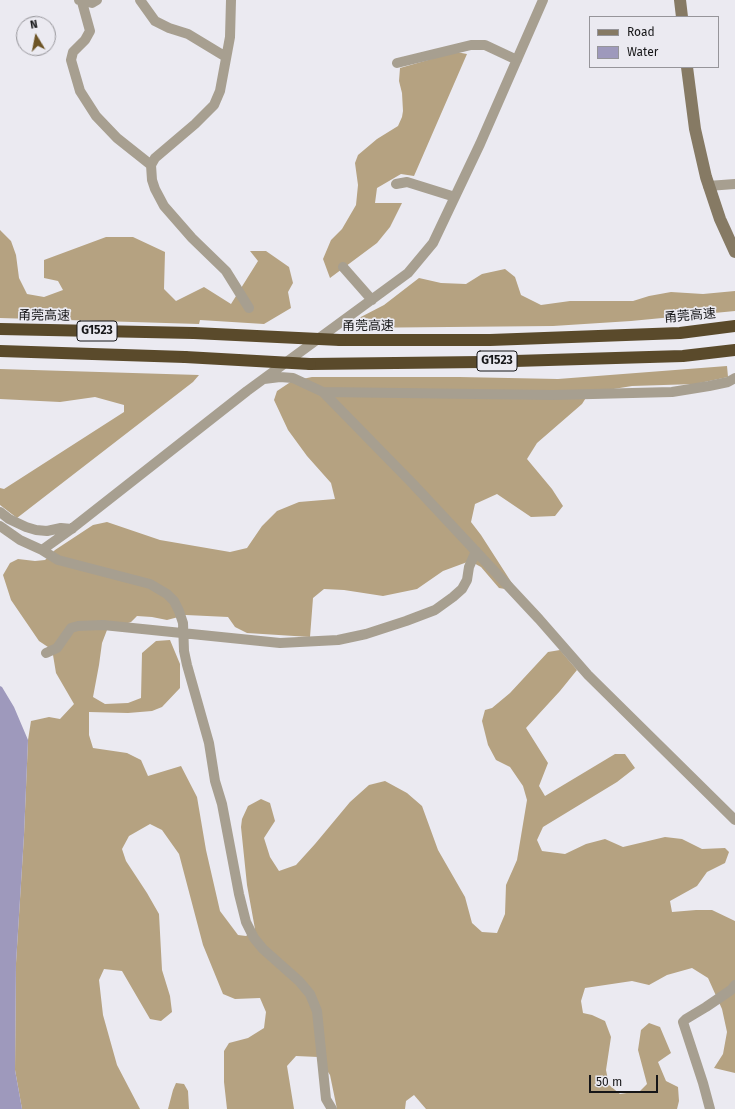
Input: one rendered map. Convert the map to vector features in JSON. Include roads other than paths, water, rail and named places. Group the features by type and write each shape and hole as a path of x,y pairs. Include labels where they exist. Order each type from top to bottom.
{"highway":[{"name":"甬莞高速","path":"0,329 194,333 340,340 490,340 680,333 735,326"},
{"name":"G1523","path":"0,350 185,357 310,364 481,362 683,356 735,350"}],"main road":[{"path":"680,0 682,16"},
{"path":"687,68 695,129 708,186 720,219 735,252"}],"street":[{"path":"80,1 92,4 97,0"},
{"path":"140,0 155,21 169,28 188,34 226,57"},
{"path":"231,0 230,37 220,91 214,105 155,158 151,165 152,180 164,206 192,238 226,270 249,308"},
{"path":"42,550 72,529 264,379 408,273 433,243 480,144 543,0"},
{"path":"80,1 90,31 85,40 74,52 71,60 80,91 96,116 117,138 151,165"},
{"path":"397,63 471,45 486,45 517,60"},
{"path":"396,184 408,182 455,197"},
{"path":"708,186 735,184"},
{"path":"343,267 372,300"},
{"path":"264,379 280,377 293,378 323,392 476,551 588,675 735,820"},
{"path":"323,392 553,395 672,392 722,383 735,378"},
{"path":"0,512 9,519 36,530 47,531 61,528 72,529"},
{"path":"0,526 20,540 42,550 58,560 150,584 167,594 174,601 180,611 183,623 184,651 187,666 209,743 215,781 222,804 246,922 254,938 263,949 299,981 310,994 317,1011 326,1099 332,1109"},
{"path":"46,653 57,648 71,628 78,626 103,625 280,643 338,640 366,634 435,610 453,597 462,589 467,580 476,551"},
{"path":"710,1109 704,1083 683,1022 731,990 735,985"}],"water":[{"path":"0,686 14,707 28,740 16,963 15,1070 22,1109 0,1109"}]}
